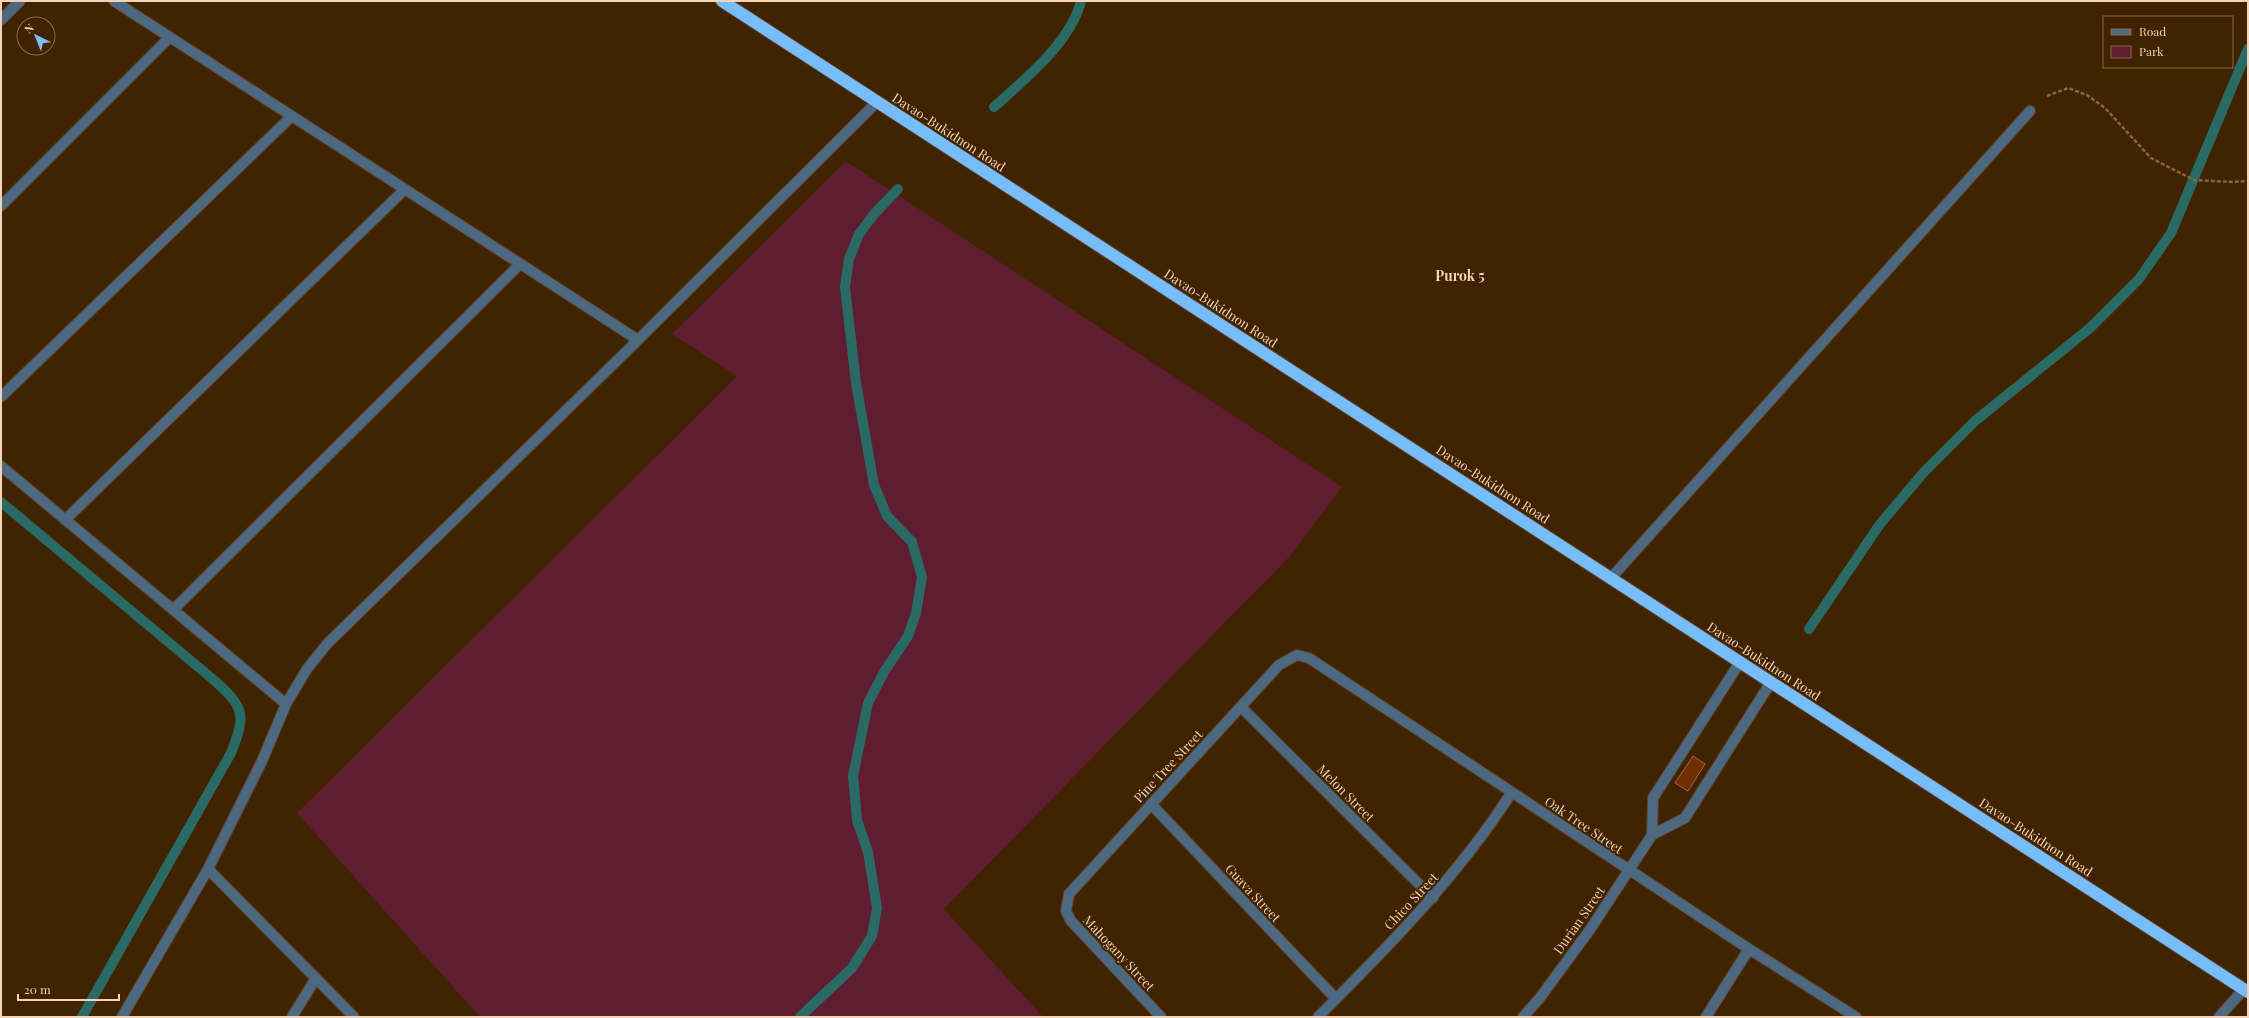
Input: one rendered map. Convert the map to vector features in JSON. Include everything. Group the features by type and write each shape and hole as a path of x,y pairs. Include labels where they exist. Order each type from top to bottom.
{"highway":[{"name":"Davao-Bukidnon Road","path":"722,1 2246,990"}],"street":[{"path":"1,20 20,1"},
{"path":"114,1 638,340"},
{"path":"1,206 170,37"},
{"path":"122,1017 208,869 259,768 286,704 307,669 328,644 638,340 877,102"},
{"path":"1611,578 2030,111"},
{"path":"1,397 292,116"},
{"path":"65,520 405,189"},
{"path":"174,608 520,264"},
{"path":"1,466 174,608 286,704"},
{"name":"Pine Tree Street","path":"1067,903 1069,894 1075,887 1240,707 1279,665 1297,655"},
{"name":"Oak Tree Street","path":"1297,655 1309,658 1629,871 1856,1017"},
{"path":"1740,662 1653,798 1652,835 1685,818 1771,682"},
{"name":"Melon Street","path":"1240,707 1433,898"},
{"name":"Chico Street","path":"1318,1017 1433,898 1489,828 1512,792"},
{"name":"Guava Street","path":"1151,804 1336,999"},
{"name":"Durian Street","path":"1523,1017 1539,999 1589,931 1652,835"},
{"path":"208,869 354,1017"},
{"name":"Mahogany Street","path":"1067,903 1066,911 1070,920 1156,1015"},
{"path":"1706,1017 1749,949"},
{"path":"292,1017 316,978"},
{"path":"2219,1017 2246,990"}],"path":[{"path":"2030,111 2049,94 2068,88 2087,95 2105,108 2151,158 2194,180 2232,182 2248,181"}],"green space":[{"path":"846,161 1342,487 1292,554 944,909 1043,1017 480,1017 297,813 737,376 672,334"}],"building":[{"path":"1693,756 1705,764 1688,791 1675,783"}],"waterway":[{"path":"994,107 1032,72 1057,45 1076,16 1081,1"},
{"path":"1809,629 1880,524 1924,472 1975,421 2090,328 2139,279 2171,233 2248,49"},
{"path":"800,1017 852,968 872,936 877,908 868,852 857,820 853,776 868,703 884,672 908,636 916,613 922,577 912,542 887,516 874,485 856,383 845,287 849,259 859,234 875,213 898,189"},
{"path":"1,502 215,681 232,698 240,713 239,730 231,753 82,1017"}],"district":[{"name":"Purok 5","path":"1460,276"}]}
